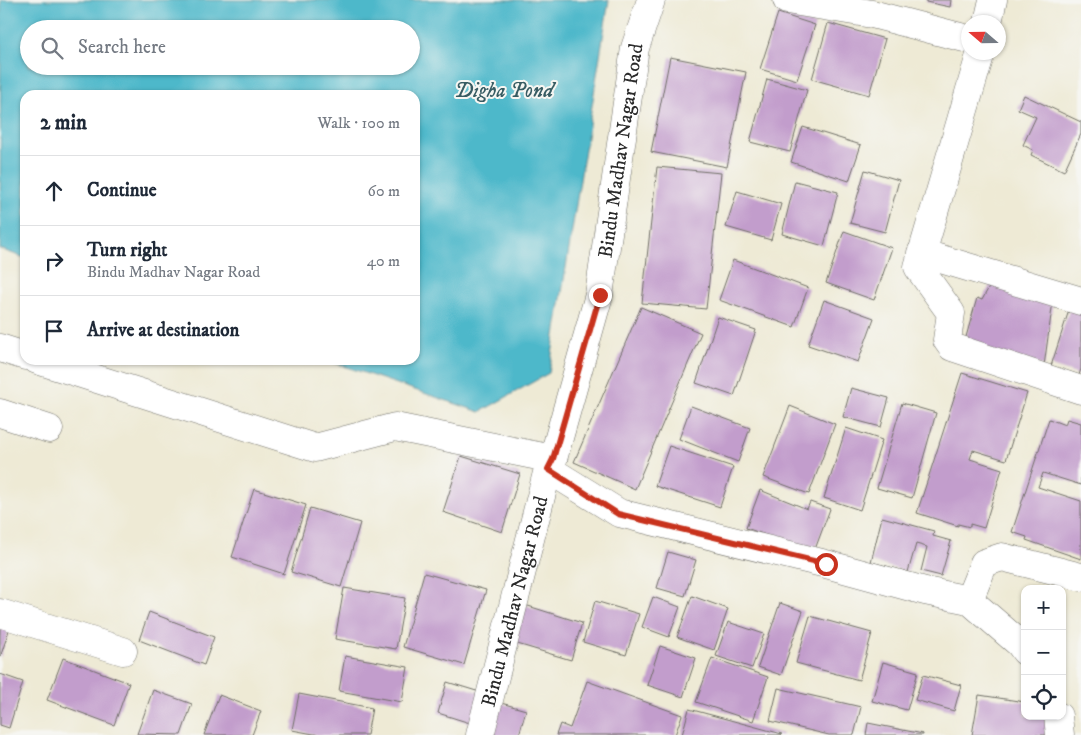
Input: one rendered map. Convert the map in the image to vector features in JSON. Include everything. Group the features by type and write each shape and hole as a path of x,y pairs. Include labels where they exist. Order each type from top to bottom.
{"street":[{"name":"Bindu Madhav Nagar Road","path":"480,735 550,464 600,295 635,48 651,0"},
{"path":"786,0 872,14 961,37"},
{"path":"990,15 993,0"},
{"path":"979,60 918,267 952,313 947,340 952,347 1081,390"},
{"path":"921,253 1081,301"},
{"path":"0,348 20,354"},
{"path":"53,365 315,448 395,427 550,464 618,514 826,564 924,592 969,600 1021,646"},
{"path":"0,413 48,429"},
{"path":"969,600 984,563 1002,557 1081,577"},
{"path":"0,613 124,651"},
{"path":"1058,720 1060,735"}],"water":[{"name":"Digha Pond","path":"1,0 609,0 549,373 480,412 341,365 420,365 420,90 20,90 20,256 0,249"}],"building":[{"path":"926,0 951,0 950,7 926,2"},
{"path":"778,13 815,25 797,80 760,69"},
{"path":"828,23 885,39 869,95 812,79"},
{"path":"670,57 746,72 727,167 651,152"},
{"path":"767,79 807,90 790,152 750,142"},
{"path":"1024,95 1081,122 1081,134 1064,171 1031,155 1033,150 1023,145 1036,117 1018,109"},
{"path":"803,127 861,145 849,181 791,162"},
{"path":"657,167 721,173 706,309 642,303"},
{"path":"865,170 899,180 885,232 850,223"},
{"path":"795,181 838,192 824,246 782,234"},
{"path":"737,191 781,204 771,240 726,227"},
{"path":"844,231 892,248 874,300 826,283"},
{"path":"733,260 808,288 794,327 719,300"},
{"path":"993,280 1053,301 1044,366 964,344 977,298 982,300"},
{"path":"824,300 874,318 858,362 808,345"},
{"path":"1071,304 1081,307 1081,369 1079,375 1051,366"},
{"path":"641,307 701,333 635,489 574,462"},
{"path":"718,317 756,330 734,396 696,383"},
{"path":"962,373 1027,393 1006,460 973,450 970,459 1002,469 984,528 970,524 970,527 958,524 958,526 917,513"},
{"path":"851,388 889,398 881,427 843,417"},
{"path":"902,403 936,413 912,498 877,488"},
{"path":"691,406 750,428 738,462 679,439"},
{"path":"790,406 835,424 809,494 763,477"},
{"path":"1049,419 1065,425 1067,419 1081,423 1081,485 1043,473 1038,487 1081,501 1081,559 1026,540 1027,537 1012,532"},
{"path":"846,428 882,440 860,510 824,498"},
{"path":"669,446 733,467 720,507 655,486"},
{"path":"461,456 520,474 502,532 443,512"},
{"path":"254,489 306,505 284,574 232,557"},
{"path":"760,490 807,509 810,502 830,509 814,552 746,528"},
{"path":"310,508 360,523 341,587 291,572"},
{"path":"882,517 934,531 933,536 951,541 941,576 921,571 927,547 916,544 908,572 871,562"},
{"path":"668,552 696,560 685,596 657,588"},
{"path":"424,573 486,590 464,665 403,647"},
{"path":"344,588 405,598 396,649 335,639"},
{"path":"692,596 728,609 714,650 677,637"},
{"path":"653,597 680,607 669,637 642,627"},
{"path":"595,601 639,614 626,655 583,642"},
{"path":"780,603 803,611 781,675 758,667"},
{"path":"525,605 582,623 571,660 514,643"},
{"path":"149,612 214,637 204,665 139,640"},
{"path":"810,616 872,633 859,680 796,663"},
{"path":"0,620 11,624 0,658"},
{"path":"728,622 764,634 752,668 716,656"},
{"path":"660,646 696,658 683,697 647,685"},
{"path":"345,656 408,667 402,702 339,691"},
{"path":"63,658 129,683 114,725 47,700"},
{"path":"712,658 768,677 753,721 696,702"},
{"path":"883,662 918,672 907,710 872,701"},
{"path":"0,674 23,682 9,728 0,725"},
{"path":"923,675 961,685 954,711 915,700"},
{"path":"587,681 682,715 675,735 556,735 560,724 570,728"},
{"path":"447,682 483,693 473,724 438,713"},
{"path":"778,688 861,707 854,735 829,735 770,721"},
{"path":"153,690 192,704 181,735 137,734"},
{"path":"299,694 372,708 367,735 319,735 292,730"},
{"path":"219,695 261,711 252,735 204,735"},
{"path":"979,695 1021,701 1021,720 1054,720 1052,735 972,735"},
{"path":"501,703 526,710 519,735 492,735"},
{"path":"689,709 782,734 782,735 682,735"},
{"path":"868,723 923,734 923,735 866,735"}],"route":[{"path":"600,295 553,459 548,469 618,514 826,564"}]}
